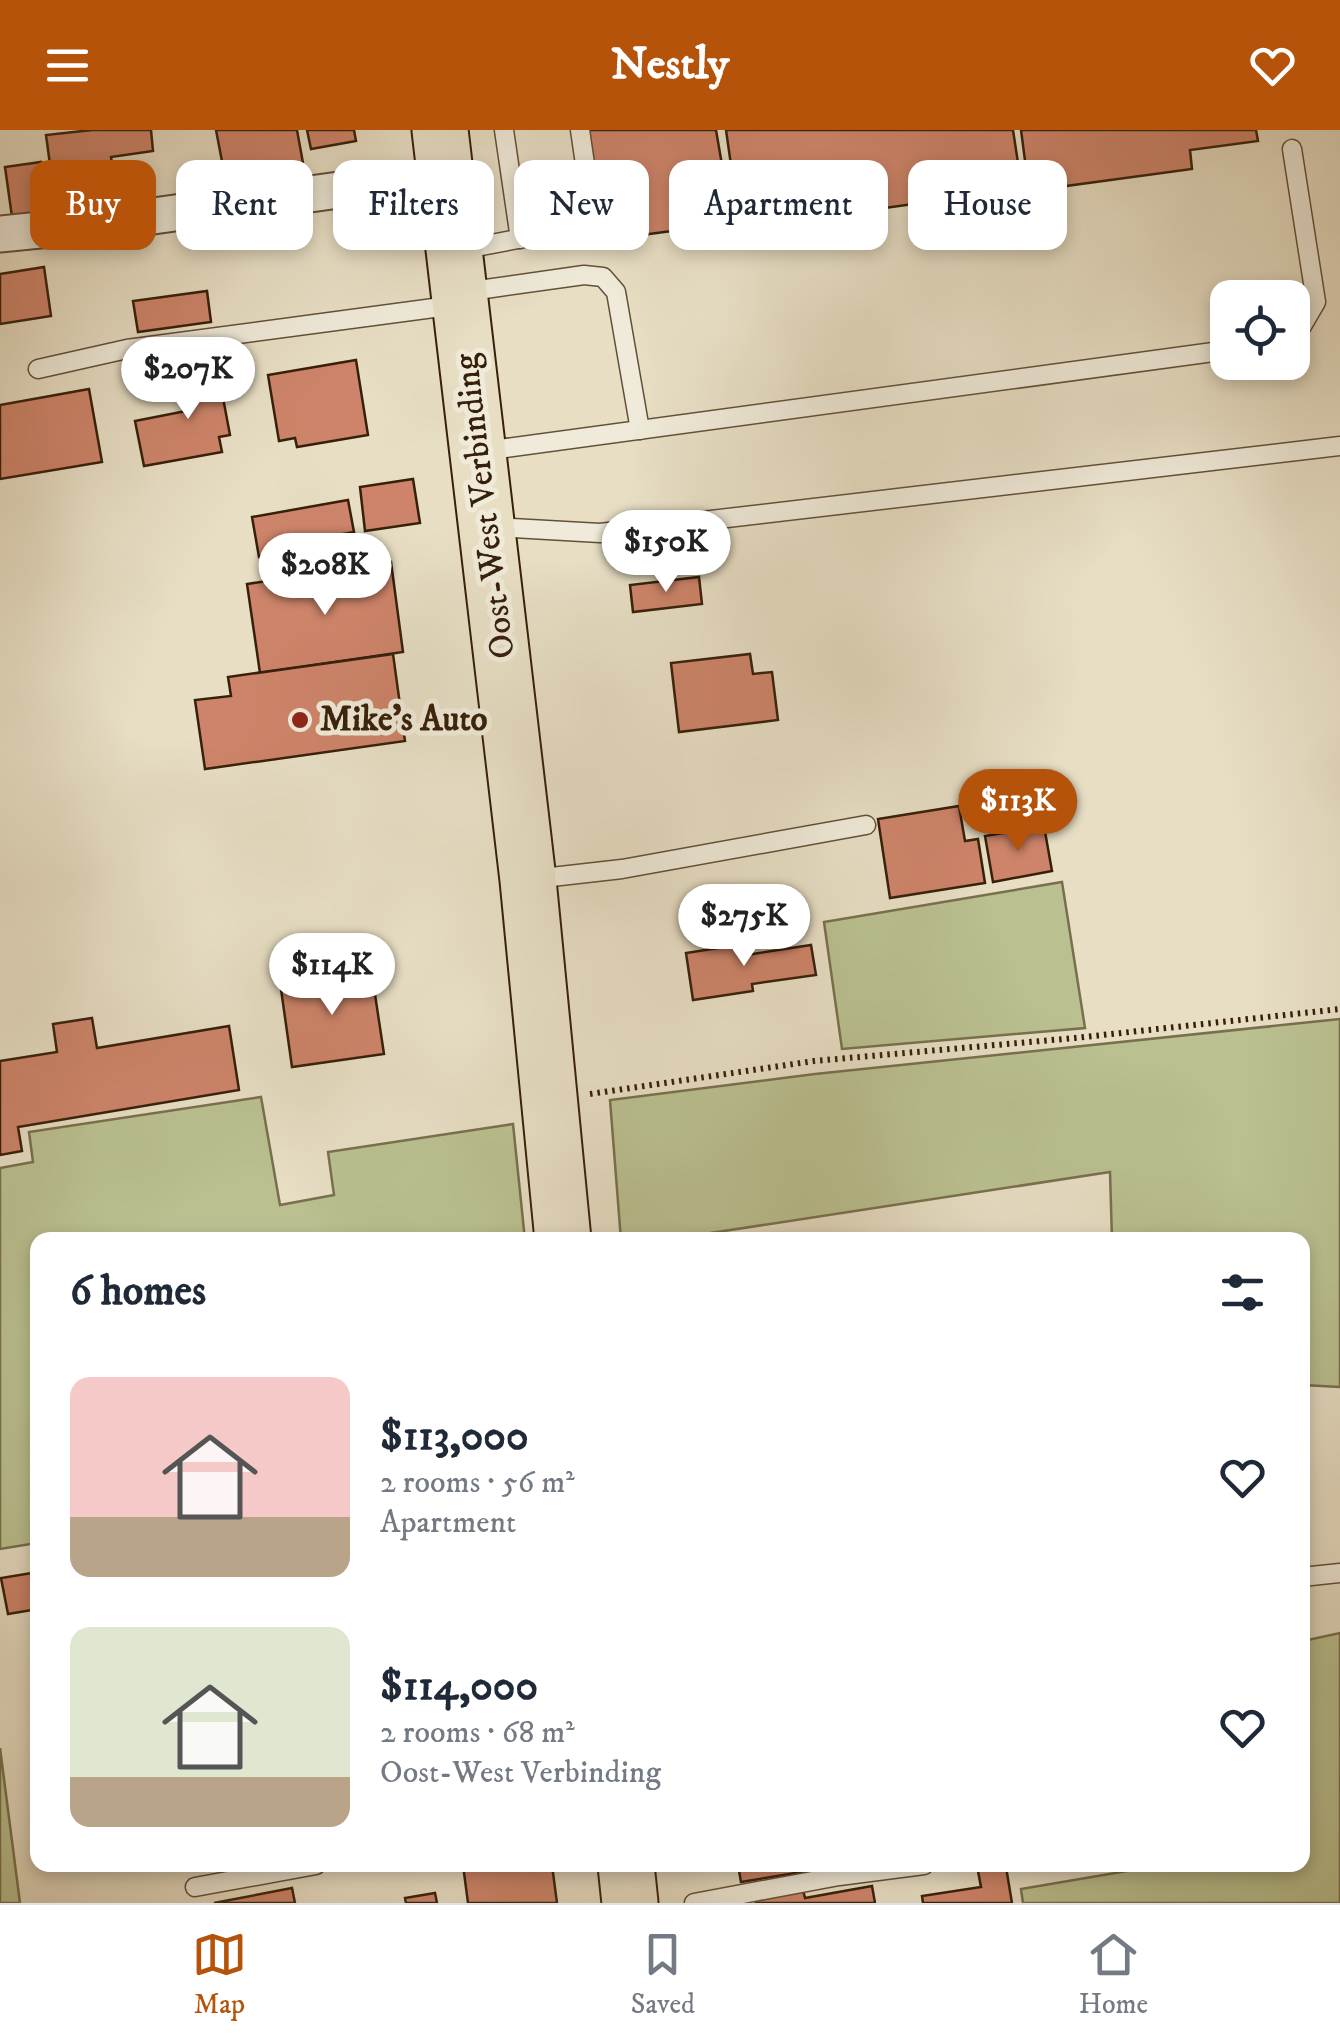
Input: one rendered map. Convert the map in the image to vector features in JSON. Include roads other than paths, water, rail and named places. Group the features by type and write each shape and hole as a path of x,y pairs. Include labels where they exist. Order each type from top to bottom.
{"main road":[{"name":"Oost-West Verbinding","path":"443,152 528,880 562,1232"},
{"path":"627,1872 630,1903"}],"street":[{"path":"0,234 90,225 443,152"}],"lane":[{"path":"504,130 514,198"},
{"path":"580,130 584,160"},
{"path":"1292,150 1316,302 1310,312"},
{"path":"459,283 514,243"},
{"path":"38,369 459,283 584,275 603,277 616,292 640,430"},
{"path":"479,452 1210,352"},
{"path":"488,527 600,533 1340,446"},
{"path":"528,880 622,869 866,825"},
{"path":"1310,1577 1340,1573"},
{"path":"195,1887 278,1872"},
{"path":"694,1903 870,1872"}],"place":[{"name":"Mike's Auto","path":"300,720"}]}
